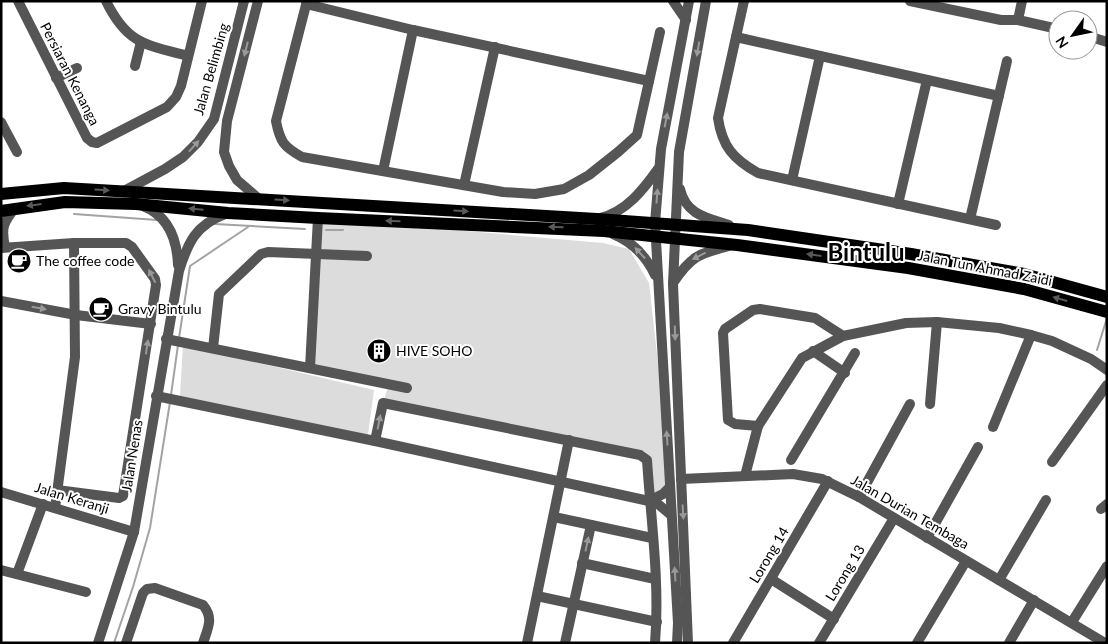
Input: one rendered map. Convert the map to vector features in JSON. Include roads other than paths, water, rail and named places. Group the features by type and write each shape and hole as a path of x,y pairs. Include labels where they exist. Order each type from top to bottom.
{"main road":[{"path":"1,194 64,188 124,191 598,219 655,229"},
{"path":"1,211 65,202 136,204 318,218 604,230 655,229"},
{"name":"Jalan Tun Ahmad Zaidi","path":"655,229 676,225 748,230 911,254 1024,274 1107,297"},
{"name":"Jalan Tun Ahmad Zaidi","path":"655,229 676,238 908,268 966,278 1024,289 1107,312"}],"street":[{"path":"106,1 118,22 133,38 188,56"},
{"name":"Persiaran Kenanga","path":"20,2 86,138 97,143 168,107 176,97 182,86 202,1"},
{"name":"Jalan Belimbing","path":"124,191 166,169 183,157 198,142 214,119 244,1"},
{"name":"Jalan Belimbing","path":"258,1 227,121 224,152 237,180 259,199"},
{"path":"672,1 686,20"},
{"path":"677,643 678,623 655,229 658,168 689,1"},
{"path":"690,641 673,284 679,152 706,1"},
{"path":"744,1 718,118 721,134 730,152 744,165 758,172 996,225"},
{"path":"910,1 945,5 1001,20 1018,20 1048,27"},
{"path":"1018,20 1022,1"},
{"path":"649,81 413,30 307,3 276,121 279,136 288,149 302,157 503,192 535,194 564,189 589,175 637,135 660,32"},
{"path":"383,171 413,30"},
{"path":"736,37 999,96"},
{"path":"135,66 141,42"},
{"path":"464,185 495,47"},
{"path":"792,180 820,56"},
{"path":"970,219 1007,62"},
{"path":"56,78 78,68"},
{"path":"898,204 927,80"},
{"path":"1,122 17,152"},
{"path":"598,219 609,216 625,206 646,186 658,168"},
{"path":"678,176 682,200 694,212 706,219 748,230"},
{"name":"Jalan Nenas","path":"98,643 134,532 160,396 161,372 171,340 179,270 178,248 170,228 153,210 136,204"},
{"path":"15,208 5,221 2,233 3,247 74,243 126,243 132,248 155,280 151,324 123,496 119,498 57,490"},
{"name":"Jalan Nenas","path":"179,270 190,239 200,228 214,218 228,212"},
{"path":"310,368 318,218"},
{"path":"604,230 632,244 646,258 655,274 658,291"},
{"path":"55,508 75,357 74,243"},
{"path":"673,284 686,265 698,255 737,245"},
{"path":"212,348 219,294 261,254 268,252 367,256"},
{"path":"1,301 76,315 151,324"},
{"path":"758,426 735,424 728,420 723,332 725,329 753,310 760,309 815,318 843,336"},
{"path":"930,404 937,322"},
{"path":"745,476 758,426 802,358 843,336 906,323 937,322 999,328 1031,334 1072,349 1107,370"},
{"path":"993,427 1031,334"},
{"path":"171,340 407,388"},
{"path":"812,351 844,373"},
{"path":"791,460 855,353"},
{"path":"144,371 161,372"},
{"path":"1052,462 1107,385"},
{"path":"160,396 650,501 658,504 671,514"},
{"path":"375,441 383,403 640,455 647,460 657,622 655,643"},
{"path":"859,497 910,404"},
{"path":"526,643 570,440"},
{"path":"927,538 978,447"},
{"name":"Jalan Durian Tembaga","path":"681,479 793,474 828,481 859,497 1105,643"},
{"name":"Lorong 14","path":"733,643 828,481"},
{"path":"126,482 142,484"},
{"path":"650,501 663,494 670,487"},
{"name":"Jalan Keranji","path":"1,492 134,532"},
{"path":"999,580 1046,500"},
{"path":"17,574 43,504"},
{"path":"554,517 652,538"},
{"name":"Lorong 13","path":"819,643 894,518"},
{"path":"565,643 591,525"},
{"path":"917,643 966,561"},
{"path":"582,563 655,579"},
{"path":"1072,622 1107,566"},
{"path":"1,570 86,592"},
{"path":"771,579 834,619"},
{"path":"126,643 143,593 147,589 155,588 203,605 208,611 210,622 204,643"},
{"path":"537,596 657,622"},
{"path":"1009,643 1034,600"}],"waterway":[{"path":"74,214 157,220"},
{"path":"215,224 305,229"},
{"path":"179,338 190,266 248,227"},
{"path":"326,230 343,230"},
{"path":"1097,350 1107,318"},
{"path":"171,395 178,345"},
{"path":"114,643 150,528 170,402"}],"place":[{"name":"The coffee code","path":"19,261"},
{"name":"Gravy Bintulu","path":"101,309"},
{"name":"HIVE SOHO","path":"379,351"}],"district":[{"name":"Bintulu","path":"866,253"}]}
